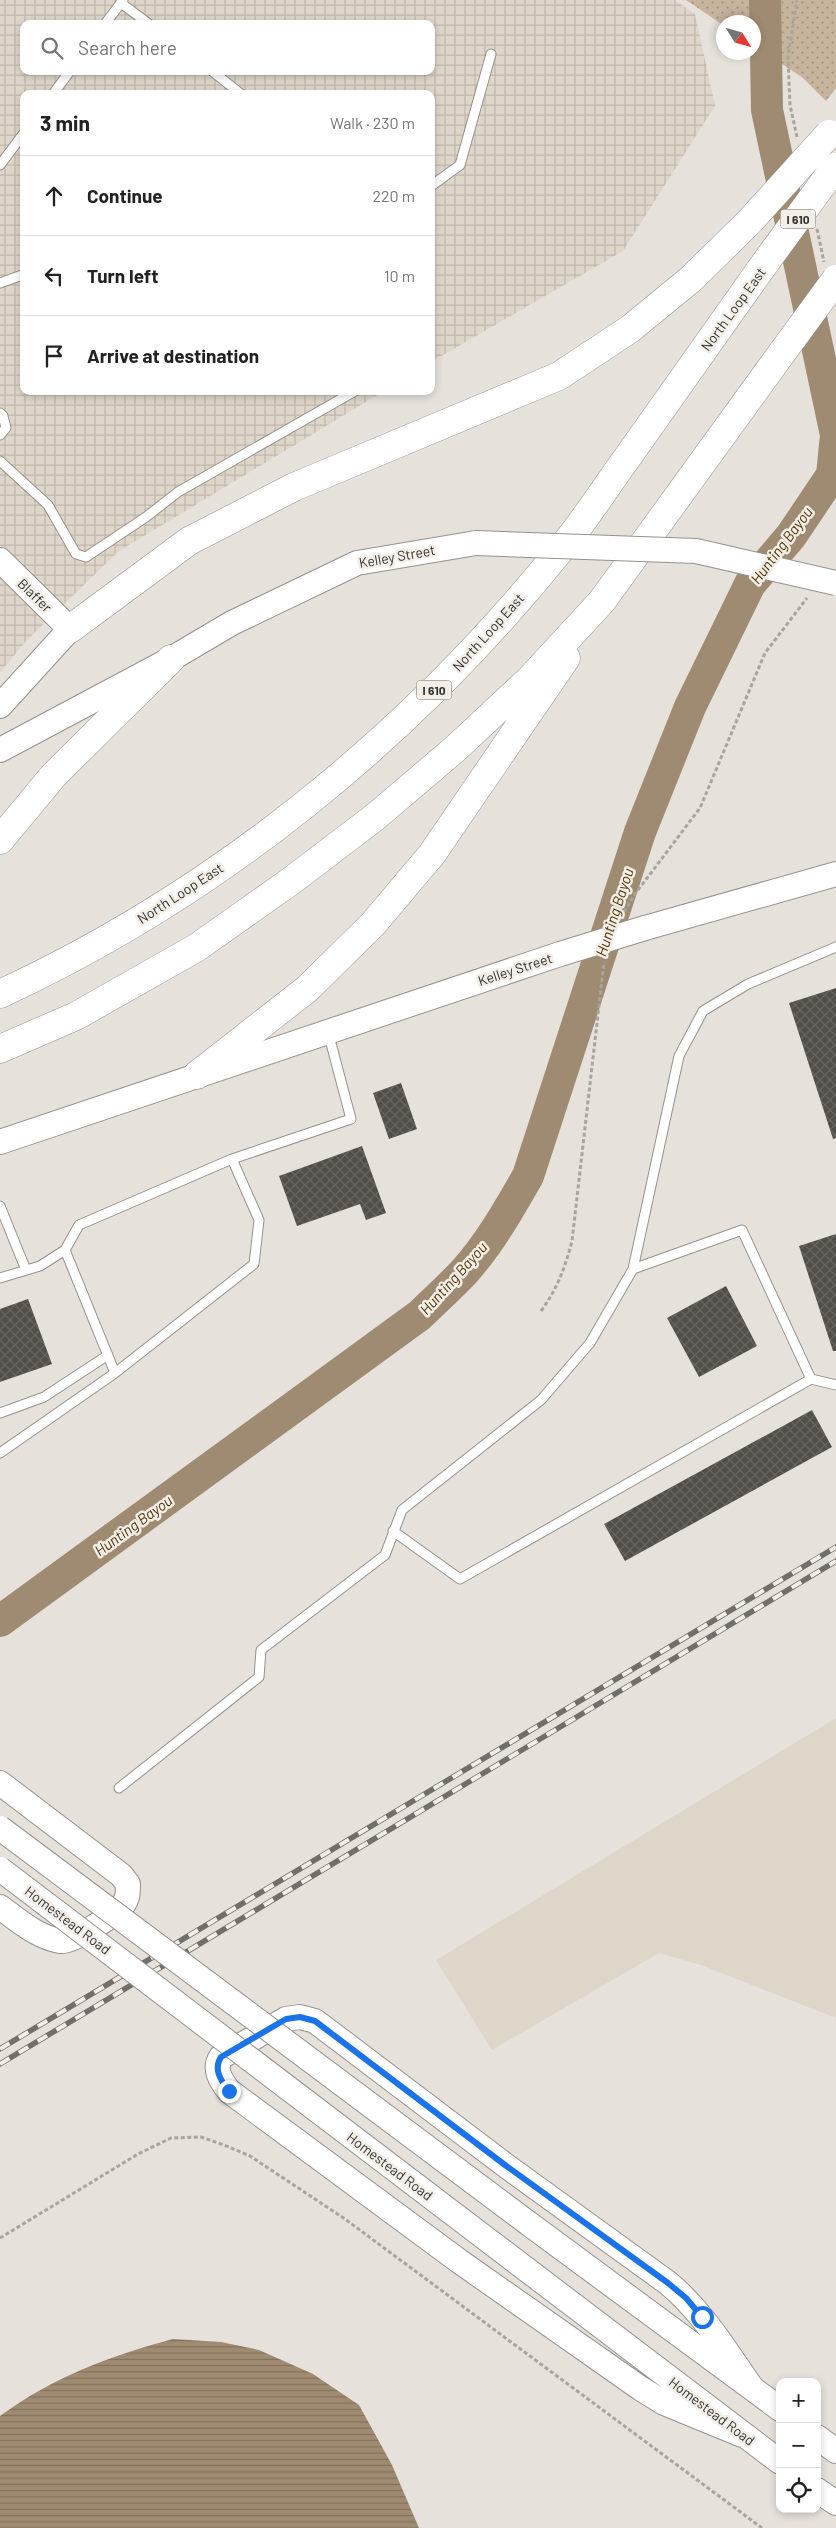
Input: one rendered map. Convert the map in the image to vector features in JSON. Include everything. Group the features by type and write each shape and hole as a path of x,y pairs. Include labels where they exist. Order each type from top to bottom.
{"highway":[{"path":"70,629 189,541 294,487 559,376 637,323 691,279 750,221 833,131"},
{"name":"North Loop East","path":"0,994 47,972 161,908 269,833 326,788 412,712 489,635 562,548 836,166"},
{"path":"197,1075 307,989 374,924 432,854 539,702 602,601 836,279"},
{"path":"0,1049 76,1016 196,948 291,881 375,817 455,749 530,679 602,601"},
{"path":"0,840 53,776 171,659"}],"main road":[{"name":"Kelley Street","path":"0,750 171,659 232,623 356,563 476,543 696,552 836,583"},
{"name":"Blaffer","path":"0,560 70,629"},
{"path":"0,706 70,629"},
{"name":"Kelley Street","path":"0,1142 560,954 836,874"},
{"path":"0,1783 121,1875 128,1884 128,1896 122,1906 77,1937 62,1942 44,1937 0,1907"},
{"path":"0,1828 776,2406"},
{"name":"Homestead Road","path":"0,1869 776,2459"},
{"path":"742,2435 664,2403 459,2261 229,2091 220,2080 218,2062 221,2057 286,2019 300,2017 315,2021 505,2165 686,2298 702,2317 752,2388"},
{"path":"821,2440 836,2451"},
{"path":"821,2493 836,2503"}],"lane":[{"path":"109,20 122,2 143,20"},
{"path":"435,183 460,165 491,54"},
{"path":"56,90 67,75"},
{"path":"217,75 236,90"},
{"path":"0,165 20,138"},
{"path":"0,283 20,276"},
{"path":"0,461 48,505 76,554 86,557 146,517 178,492 348,395"},
{"path":"0,413 4,416 6,428 0,434"},
{"path":"119,1788 259,1677 261,1650 385,1555 402,1510 541,1400 590,1342 633,1269 679,1056 703,1011 748,984 836,948"},
{"path":"0,1278 40,1266 65,1250 79,1225 232,1159 351,1119 328,1032"},
{"path":"0,1453 115,1373 254,1264 260,1220 232,1159"},
{"path":"0,1206 26,1270"},
{"path":"633,1269 742,1230 811,1378 836,1386"},
{"path":"65,1250 115,1373"},
{"path":"0,1413 44,1397 108,1356"},
{"path":"394,1531 460,1579 811,1378"}],"path":[{"path":"0,2238 138,2154 171,2138 201,2137 224,2145 258,2161 345,2219 762,2528"}],"shaded area":[{"path":"0,0 675,0 695,14 715,106 623,251 435,360 435,90 20,90 20,395 377,395 119,551 27,640 0,672"},
{"path":"686,0 836,0 836,88 826,101 803,78 761,50 761,15 716,15 716,20"},
{"path":"836,1718 836,2018 701,1965 659,1953 492,2050 436,1960"},
{"path":"173,2339 221,2342 259,2350 313,2374 359,2405 392,2465 419,2528 0,2528 0,2416 41,2390 83,2369"}],"building":[{"path":"836,988 836,1138 833,1139 789,1003"},
{"path":"401,1083 417,1129 389,1139 373,1093"},
{"path":"362,1146 386,1213 366,1220 360,1204 297,1226 279,1176"},
{"path":"836,1234 836,1351 833,1351 799,1246"},
{"path":"726,1286 757,1346 699,1377 667,1318"},
{"path":"28,1299 52,1364 0,1382 0,1309"},
{"path":"812,1410 832,1447 625,1561 604,1524"}],"waterway":[{"name":"Hunting Bayou","path":"0,1621 420,1315 459,1278 473,1261 499,1226 528,1176 640,832 690,707 750,584 791,536 832,475 836,435 767,110 765,0"}],"railway":[{"path":"0,2049 836,1547"},
{"path":"0,2064 836,1561"}],"route":[{"path":"229,2091 220,2080 218,2062 221,2057 286,2019 300,2017 315,2021 505,2165 668,2283 686,2298 702,2317"}]}
